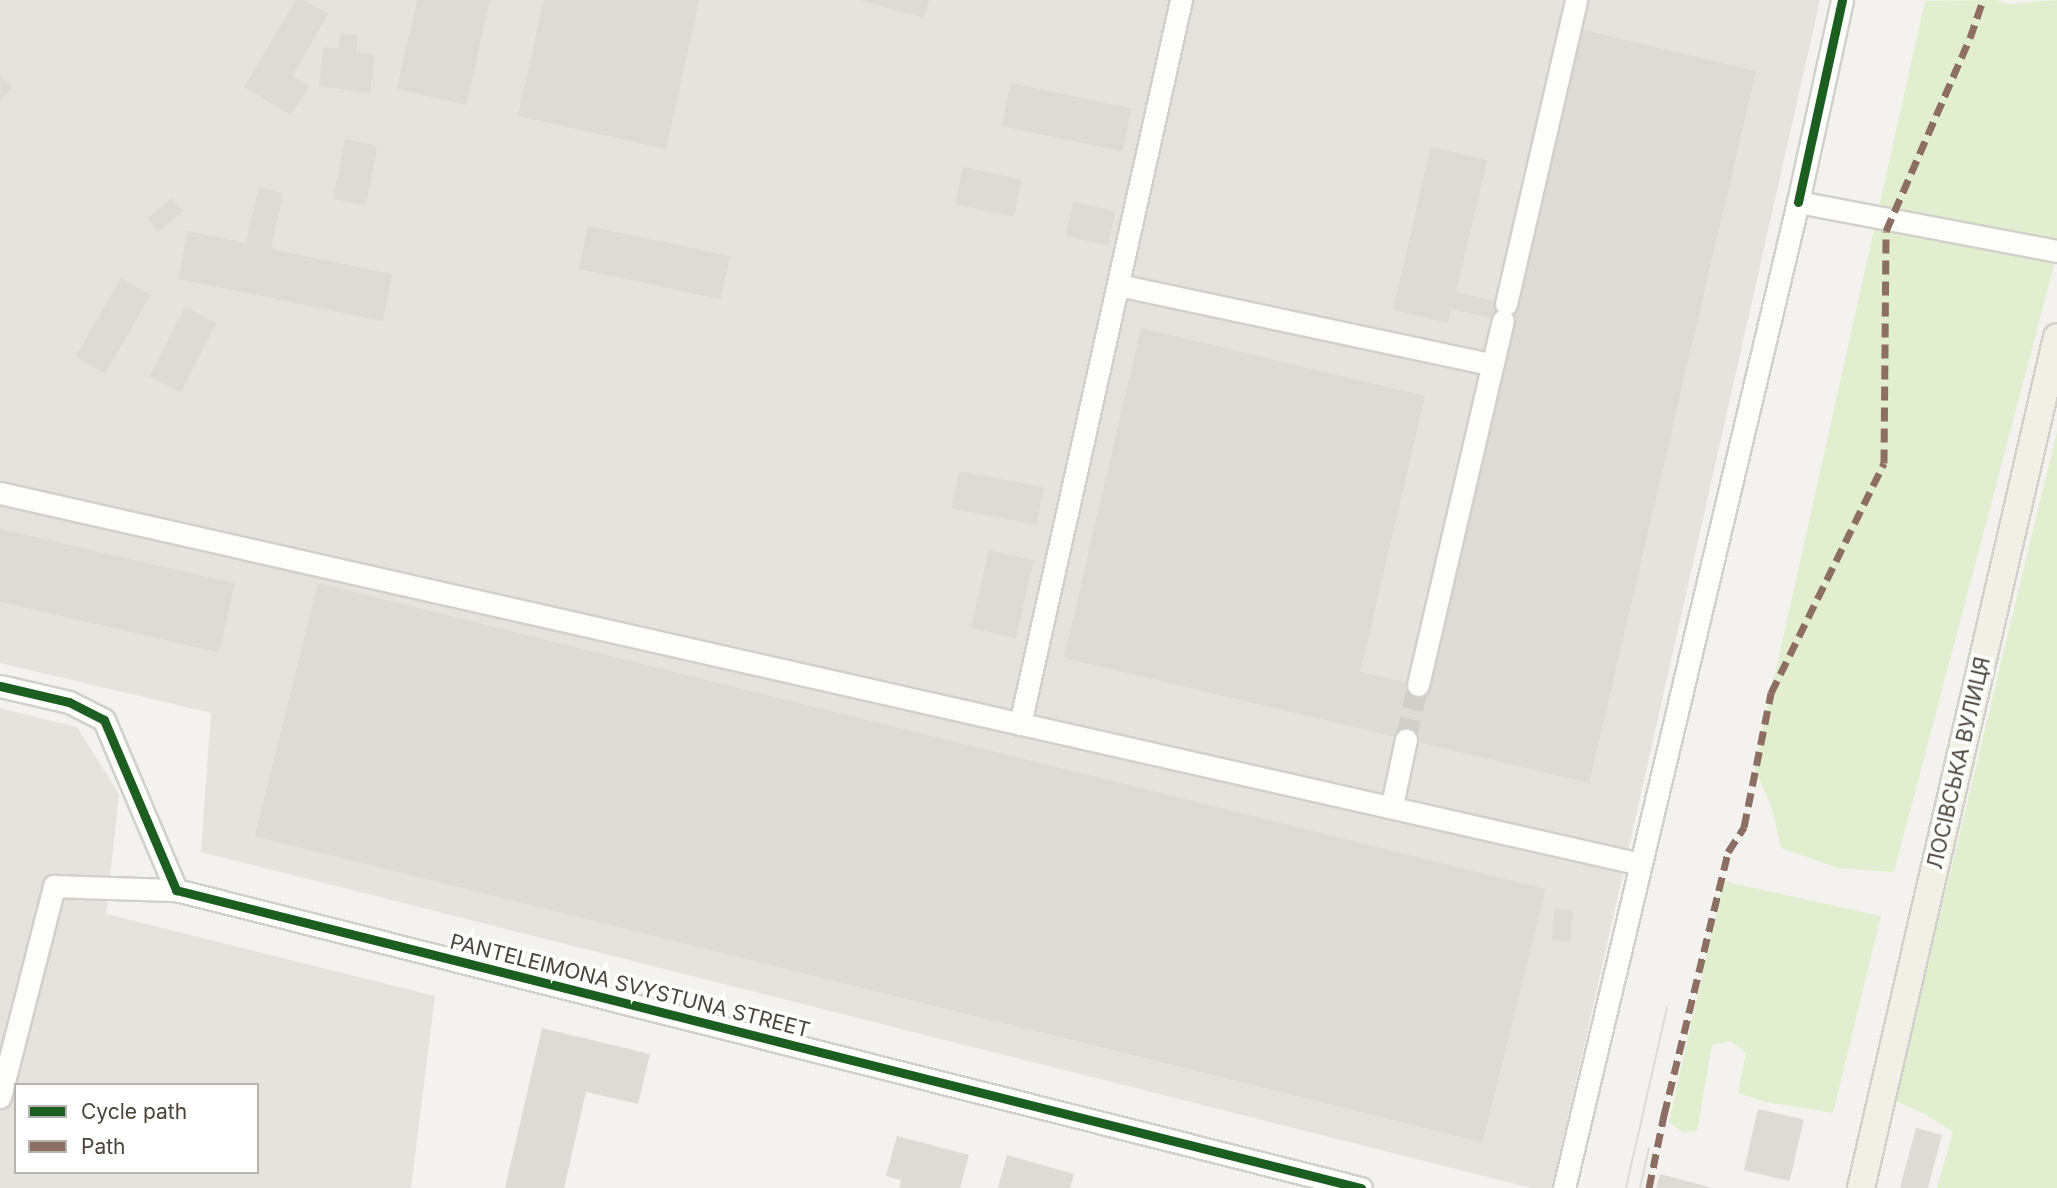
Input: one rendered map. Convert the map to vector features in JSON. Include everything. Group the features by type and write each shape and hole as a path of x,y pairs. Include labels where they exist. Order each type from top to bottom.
{"main road":[{"name":"ЛОСІВСЬКА ВУЛИЦЯ","path":"1861,1188 2057,337"}],"street":[{"path":"1020,724 1181,0"},
{"path":"1418,685 1576,0"},
{"path":"1564,1188 1798,202 1842,0"},
{"path":"1798,202 2057,251"},
{"path":"1118,285 1493,366"},
{"path":"0,493 1641,864"},
{"path":"0,686 69,702 104,720 176,890"},
{"path":"1392,805 1406,739"},
{"name":"PANTELEIMONA SVYSTUNA STREET","path":"6,1048 54,886 176,890 1339,1185 1361,1188"},
{"path":"0,1097 6,1048"}],"shaded area":[{"path":"0,0 1820,0 1552,1188 1531,1188 201,852 211,713 0,663"},
{"path":"0,708 77,727 119,794 106,914 435,996 411,1188 0,1188"}],"green space":[{"path":"1996,0 2009,4 2057,0 2057,254 1894,872 1838,868 1781,848 1771,805 1754,768 1925,1"},
{"path":"2057,431 2057,1188 1937,1188 1953,1132 1925,1114 1895,1101"},
{"path":"1723,881 1881,916 1833,1113 1765,1102 1738,1093 1746,1053 1731,1041 1712,1045 1697,1131 1683,1132 1669,1122"}],"building":[{"path":"296,0 304,0 328,14 292,76 309,86 291,115 244,87"},
{"path":"417,0 490,0 466,105 397,89"},
{"path":"544,0 699,0 666,149 518,116"},
{"path":"859,0 929,0 924,18"},
{"path":"1583,30 1756,71 1589,783 1064,658 1141,328 1425,396 1360,672 1427,687 1513,323 1451,309 1448,323 1393,310 1431,147 1487,160 1456,292 1518,307"},
{"path":"340,33 358,35 356,52 375,55 370,93 319,86 324,47 338,49"},
{"path":"0,75 13,87 0,101"},
{"path":"1011,83 1131,109 1122,152 1002,126"},
{"path":"345,139 377,145 366,205 333,199"},
{"path":"963,167 1022,179 1014,217 955,204"},
{"path":"259,187 283,193 271,249 392,274 383,321 178,279 188,231 246,243"},
{"path":"172,198 183,211 158,232 147,219"},
{"path":"1073,202 1115,211 1108,245 1066,236"},
{"path":"588,226 730,256 721,299 579,269"},
{"path":"121,278 150,295 105,374 76,357"},
{"path":"185,307 216,323 181,392 150,376"},
{"path":"959,471 1043,487 1036,525 952,508"},
{"path":"0,529 235,583 219,652 0,602"},
{"path":"989,550 1034,560 1016,638 971,628"},
{"path":"318,583 1545,889 1482,1142 255,836"},
{"path":"1555,909 1573,911 1570,942 1552,940"},
{"path":"542,1028 650,1054 638,1104 586,1092 564,1188 505,1188"},
{"path":"1758,1109 1804,1120 1790,1181 1744,1170"},
{"path":"1916,1128 1942,1135 1928,1188 1900,1188"},
{"path":"897,1136 969,1155 960,1188 899,1188 901,1180 886,1176"},
{"path":"1007,1155 1074,1174 1070,1188 998,1188"},
{"path":"1660,1174 1709,1187 1709,1188 1656,1188"}],"tunnel":[{"path":"1406,739 1418,685"}],"tram line":[{"path":"1626,1188 1667,1008"},
{"path":"1640,1188 1649,1148"}],"marked path":[{"path":"1649,1188 1664,1115 1728,852 1744,827 1771,693 1884,463 1886,231 1970,38 1983,0"}],"cycle path":[{"path":"1798,202 1842,0"},
{"path":"0,686 69,702 104,720 176,890 1361,1188"}]}
